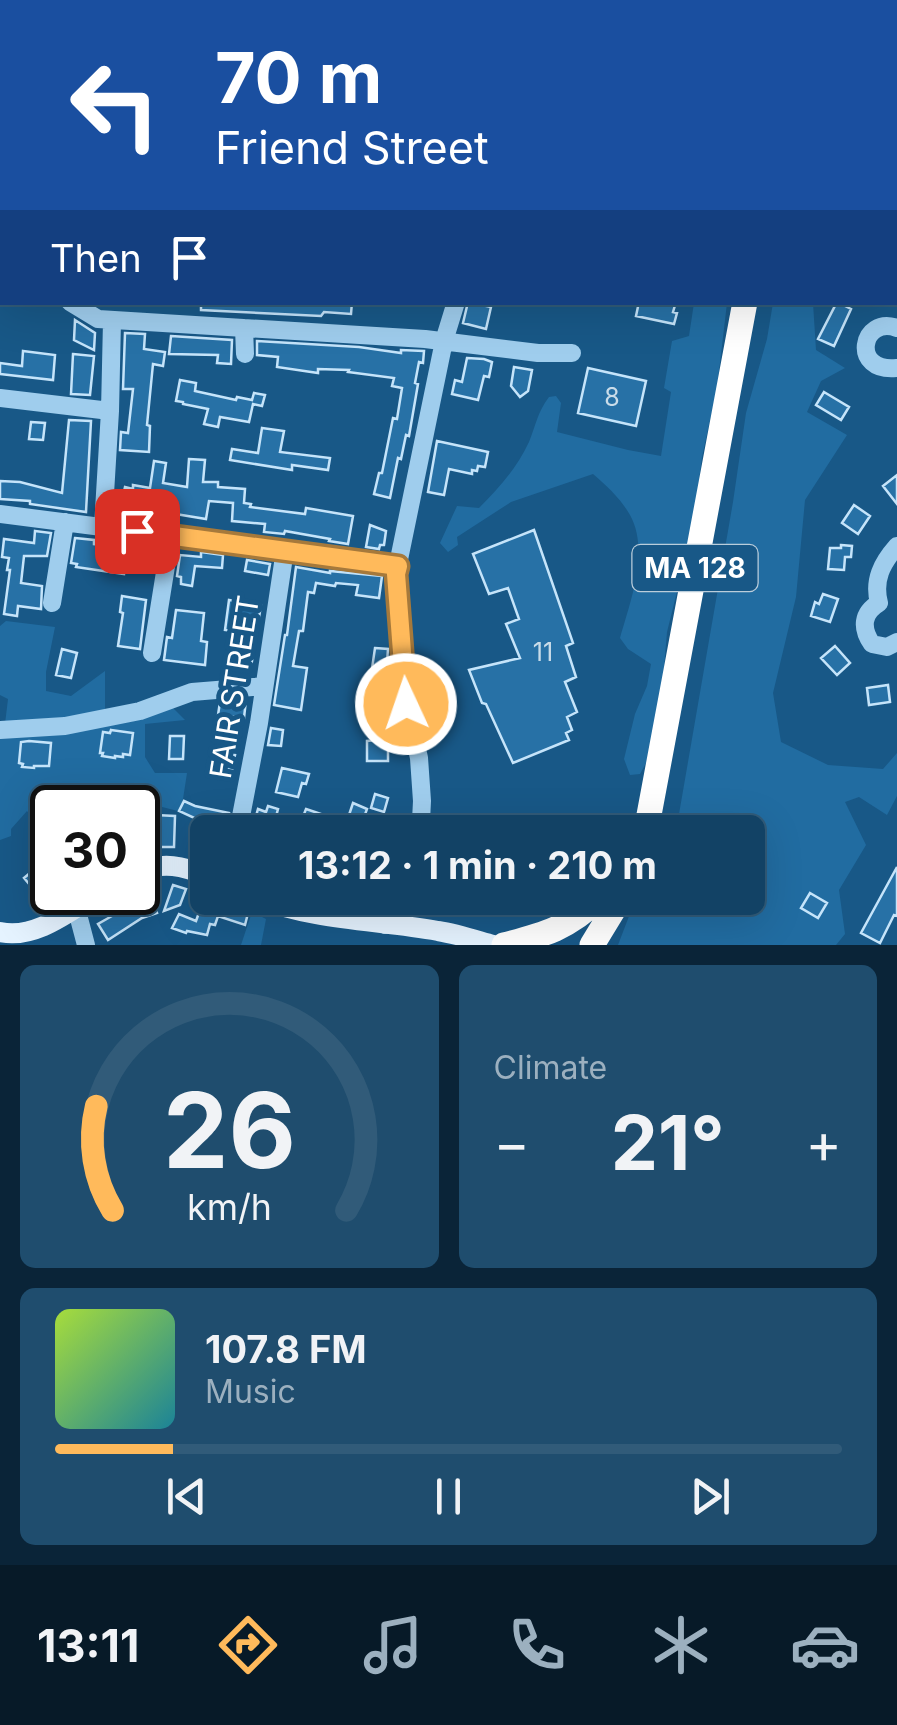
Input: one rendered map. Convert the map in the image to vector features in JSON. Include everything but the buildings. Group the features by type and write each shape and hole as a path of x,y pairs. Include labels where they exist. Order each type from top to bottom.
{"highway":[{"name":"MA 128","path":"648,815 743,305"},
{"path":"504,945 544,935 580,915"},
{"path":"592,945 605,915"},
{"path":"607,945 611,915"}],"main road":[{"path":"160,865 190,869"},
{"path":"0,932 12,935 35,930 62,915"},
{"path":"325,915 436,930 492,945"}],"street":[{"path":"75,305 98,319 444,340 538,353 572,353"},
{"path":"422,815 419,758 406,704 396,574 444,340 455,305"},
{"path":"103,527 112,320"},
{"path":"897,328 890,324 882,326 871,333 865,346 870,361 897,368"},
{"path":"244,328 245,354"},
{"path":"0,398 110,410"},
{"path":"0,514 398,566"},
{"path":"52,603 65,522"},
{"path":"152,653 171,535"},
{"path":"888,606 876,594 878,576 897,546"},
{"name":"FAIR STREET","path":"242,815 286,550"},
{"path":"888,606 870,608 864,621 868,638 879,646 897,642"},
{"path":"0,730 65,726 140,711 192,692 264,686"},
{"path":"78,915 86,945"},
{"path":"386,925 388,915"}],"shaded area":[{"path":"694,305 727,305 693,527 667,632 662,691 646,763 640,774 630,775 624,759 651,664 628,649 620,638 633,593 638,544 630,515 618,498 593,474 511,502 457,537 458,545 448,552 440,543 457,506 479,508 513,469 549,397 556,396 561,403 557,432 661,456 671,392 664,388 672,341 689,336"},
{"path":"773,305 813,305 816,350 845,368 821,381 807,412 847,435 805,500 796,597 773,693 781,742 828,765 883,769 897,753 897,796 887,815 859,797 845,802 866,845 839,890 845,934 836,945 618,945 629,915 765,915 765,815 679,815 746,413"},
{"path":"6,621 55,627 46,691 71,696 105,671 105,710 168,703 185,720 145,724 145,757 155,773 187,773 181,812 160,806 160,785 30,785 30,815 27,811 11,829 11,836 0,840 0,726 5,724 8,699 0,695 0,626"},
{"path":"251,915 266,919 261,945 241,945"}],"route":[{"path":"137,531 398,566 406,704"}]}
